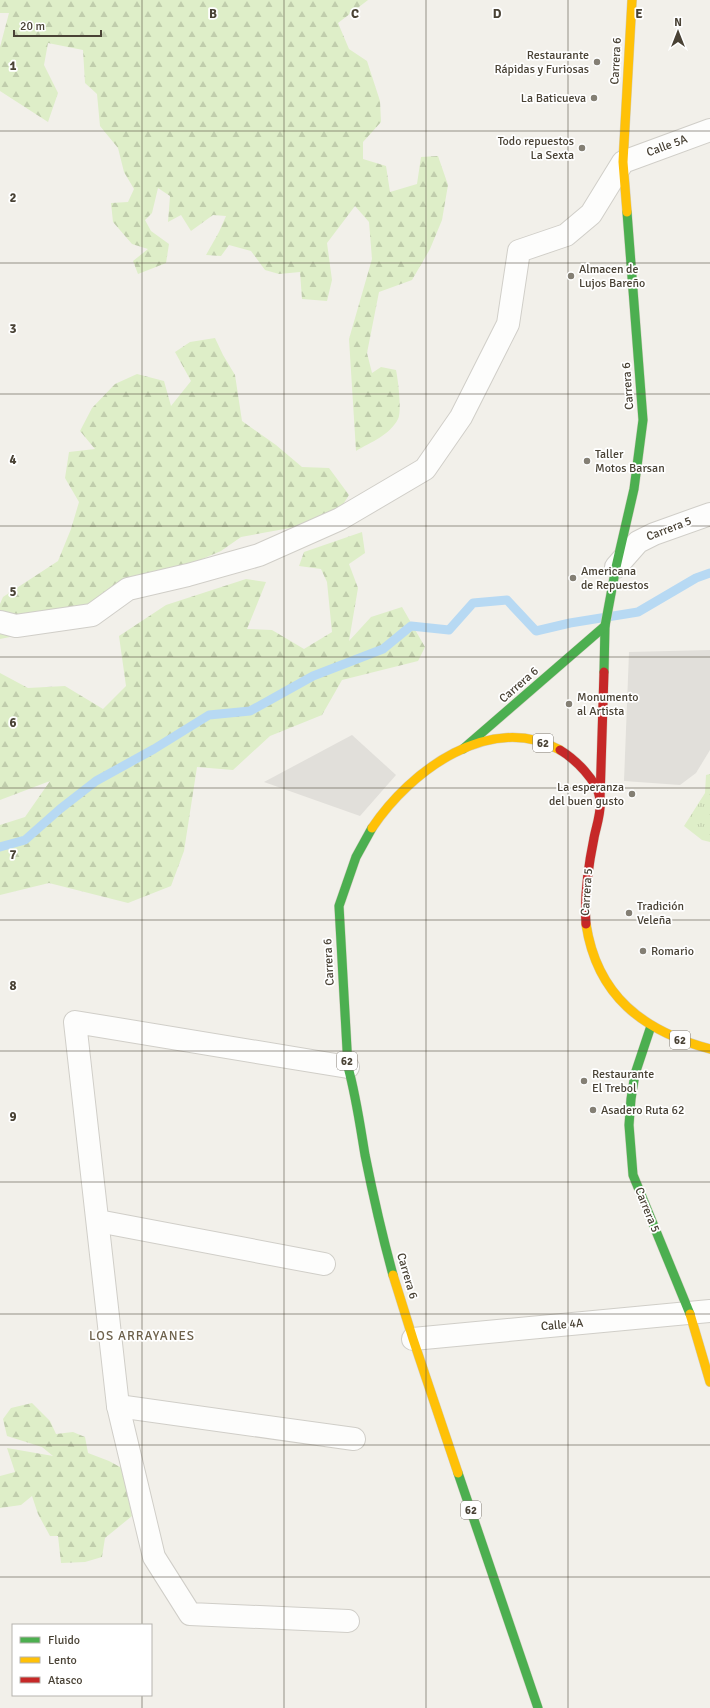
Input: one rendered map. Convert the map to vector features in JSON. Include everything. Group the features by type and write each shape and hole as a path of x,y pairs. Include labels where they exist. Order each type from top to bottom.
{"main road":[{"name":"Carrera 6","path":"413,1339 381,1230 348,1067 339,906 345,881 355,857 382,812 400,793 419,776 440,761 463,749 605,626 616,567 634,489 643,420 623,162 632,0"},
{"name":"Carrera 5","path":"605,626 600,799 584,899 586,927 590,946 597,966 608,984 620,1000 634,1014 651,1026 637,1068 631,1099 629,1125 631,1163 633,1175 700,1312 710,1382"},
{"name":"62","path":"463,749 477,742 492,738 523,737 539,741 566,754 578,764 588,776 600,799"},
{"name":"62","path":"651,1026 672,1037 710,1049"},
{"name":"62","path":"413,1339 538,1708"}],"street":[{"name":"Calle 5A","path":"623,162 710,130"},
{"path":"0,622 16,626 92,615 128,590 259,555 340,519 425,469 461,417 508,324 520,251 566,235 591,214 623,162"},
{"name":"Carrera 5","path":"616,567 638,542 654,534 710,514"},
{"path":"348,1067 74,1022 118,1406 154,1557 190,1614 348,1621"},
{"path":"98,1221 324,1264"},
{"name":"Calle 4A","path":"413,1339 700,1312"},
{"path":"118,1406 354,1439"}],"green space":[{"path":"0,0 368,0 338,23 349,49 367,61 380,101 381,122 363,142 363,159 386,166 390,192 417,184 421,157 438,156 448,185 442,220 430,249 412,280 379,292 367,353 372,373 381,367 396,370 400,410 395,425 380,438 356,451 349,339 372,259 369,222 355,206 327,243 332,280 327,301 302,299 300,272 279,274 265,270 251,251 229,245 221,256 206,255 226,216 213,215 191,231 181,215 168,222 170,196 158,188 152,213 145,220 151,231 169,244 166,263 138,274 133,261 148,249 132,244 113,222 111,203 128,202 134,189 124,172 118,148 100,126 97,94 85,83 83,50 48,43 44,65 58,93 48,122 0,91 0,47 9,13 0,13"},
{"path":"215,338 235,375 242,421 276,445 302,467 329,468 349,495 337,514 301,526 241,537 221,551 25,634 0,639 0,604 3,597 58,561 71,529 79,502 65,478 69,452 95,449 80,431 92,408 115,384 137,374 164,381 171,406 191,381 175,352 190,342"},
{"path":"362,532 365,553 349,564 358,588 349,641 371,617 402,607 425,647 418,661 342,680 322,715 270,736 233,770 197,767 184,851 171,886 128,903 49,883 0,895 0,825 25,817 50,781 0,800 0,673 28,688 65,686 103,709 126,686 119,636 166,605 246,579 266,582 247,629 272,630 304,649 332,632 327,582 321,569 299,566 304,552"},
{"path":"710,774 710,842 702,840 684,826 705,793 706,775"},
{"path":"32,1403 50,1421 56,1434 73,1432 85,1437 88,1453 109,1461 131,1473 128,1496 132,1516 105,1538 102,1557 85,1562 61,1563 58,1536 50,1536 38,1514 32,1496 21,1505 0,1508 0,1476 15,1472 7,1448 53,1456 42,1447 7,1436 3,1419 11,1408"}],"shaded area":[{"path":"710,650 710,750 696,773 680,785 624,781 629,652"},
{"path":"352,735 396,775 360,816 264,782"}],"waterway":[{"path":"0,847 25,840 60,809 96,781 154,749 209,715 250,711 313,676 383,649 411,626 449,630 473,603 507,600 536,631 570,623 638,612 696,578 710,573"}],"traffic: fast":[{"path":"604,672 605,626 616,567 634,489 643,420 627,212"},
{"path":"463,749 605,626"},
{"path":"372,828 356,857 339,906 348,1067 356,1100 371,1185 393,1275"},
{"path":"651,1026 635,1074 631,1099 629,1125 633,1175 690,1314"},
{"path":"458,1473 538,1708"}],"traffic: slow":[{"path":"627,212 623,162 632,0"},
{"path":"372,828 388,807 408,786 430,768 454,753 480,743 506,738 533,740 560,750"},
{"path":"586,924 592,949 601,971 612,990 627,1007 644,1021 664,1032 710,1049"},
{"path":"393,1275 458,1473"},
{"path":"690,1314 710,1382"}],"traffic: jam":[{"path":"600,799 604,672"},
{"path":"560,750 578,764 590,778 595,785 600,799 600,814 588,870 586,924"}],"place":[{"name":"Restaurante Rápidas y Furiosas","path":"597,62"},
{"name":"La Baticueva","path":"594,98"},
{"name":"Todo repuestos La Sexta","path":"582,148"},
{"name":"Almacen de Lujos Bareño","path":"571,276"},
{"name":"Taller Motos Barsan","path":"587,461"},
{"name":"Americana de Repuestos","path":"573,578"},
{"name":"Monumento al Artista","path":"569,704"},
{"name":"La esperanza del buen gusto","path":"632,794"},
{"name":"Tradición Veleña","path":"629,913"},
{"name":"Romario","path":"643,951"},
{"name":"Restaurante El Trebol","path":"584,1081"},
{"name":"Asadero Ruta 62","path":"593,1110"}],"district":[{"name":"LOS ARRAYANES","path":"142,1336"}]}
